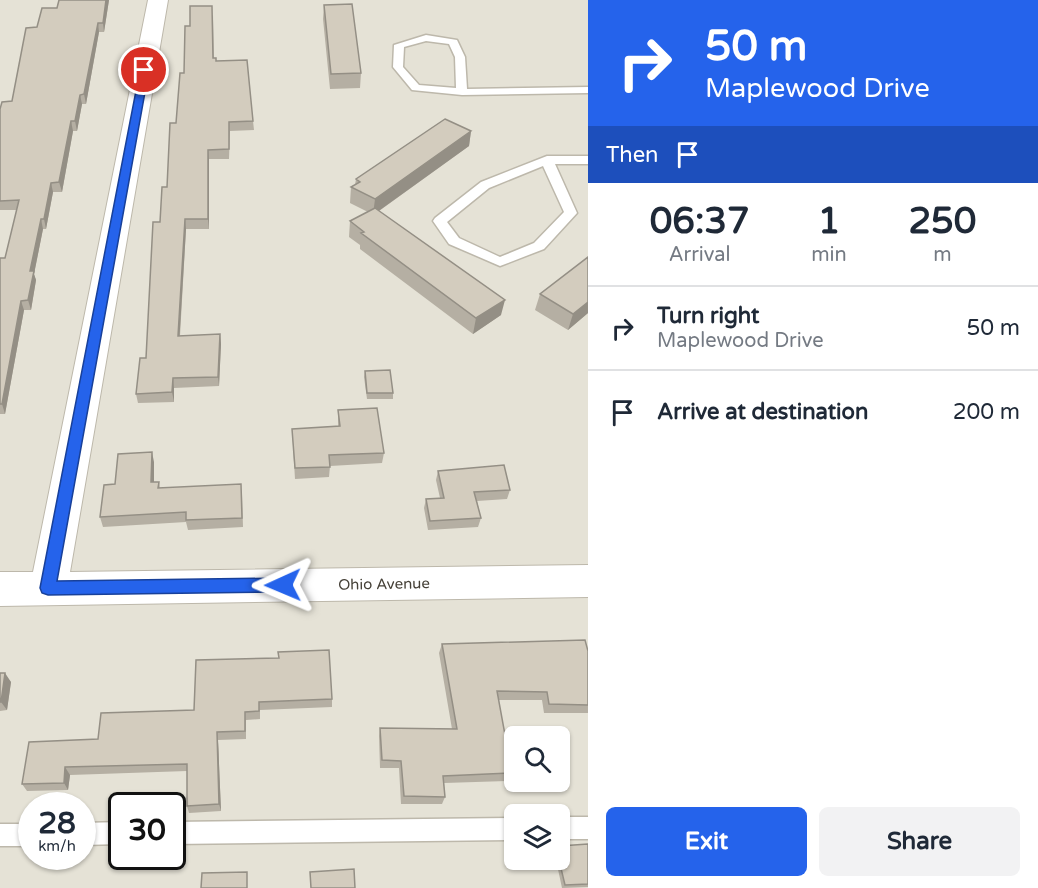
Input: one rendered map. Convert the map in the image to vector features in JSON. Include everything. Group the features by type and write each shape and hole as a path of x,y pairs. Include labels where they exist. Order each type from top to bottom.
{"street":[{"path":"48,588 158,0"},
{"name":"Ohio Avenue","path":"0,589 588,581"}],"lane":[{"path":"462,92 460,57 453,42 426,38 399,45 398,67 416,88 462,92 588,90"},
{"path":"547,160 570,213 539,246 500,262 454,241 440,220 485,184 547,160 588,160"},
{"path":"570,828 588,828"},
{"path":"186,833 504,829"},
{"path":"0,835 18,835"}],"shaded area":[{"path":"0,0 588,0 588,888 0,888"}],"building":[{"path":"59,0 106,0 103,23 98,23 84,94 80,95 75,121 71,121 59,182 51,183 44,219 41,219 30,271 34,271 28,300 21,301 2,404 0,404 0,258 5,258 19,200 0,201 0,109 2,102 12,101 26,28 37,27 42,8 57,8"},
{"path":"352,4 361,73 331,74 324,5"},
{"path":"190,6 212,6 213,58 216,58 216,61 247,60 253,121 229,122 229,149 208,150 208,219 185,219 178,336 220,334 218,377 173,378 172,392 136,394 140,358 146,358 153,222 160,222 162,187 167,187 170,123 176,123 180,73 184,73 185,26 190,26"},
{"path":"445,119 471,131 375,199 351,187 360,182 356,179"},
{"path":"375,208 505,300 476,318 361,233 364,232 350,221"},
{"path":"588,257 588,302 573,314 540,294"},
{"path":"390,370 393,393 367,393 365,371"},
{"path":"377,408 384,453 329,455 330,467 295,468 292,429 340,426 338,410"},
{"path":"152,452 151,482 159,482 158,488 241,484 242,518 186,520 186,512 100,517 104,485 115,484 118,454"},
{"path":"504,465 510,490 474,492 481,518 430,521 426,499 444,498 438,471"},
{"path":"585,640 588,651 588,705 549,704 547,692 497,691 504,729 504,773 443,776 445,797 404,796 401,761 382,760 380,728 457,729 442,644"},
{"path":"329,650 332,699 259,702 259,711 245,712 245,731 217,732 219,804 187,806 187,764 65,767 64,783 22,784 29,742 98,739 101,713 194,710 196,660 279,658 278,652"},
{"path":"0,673 5,673 1,702 0,702"},
{"path":"588,844 588,884 565,885 561,870 570,870 570,845"},
{"path":"354,869 355,888 311,888 310,872"},
{"path":"247,872 247,888 201,888 202,873"}],"route":[{"path":"144,70 48,588 283,585"}]}
